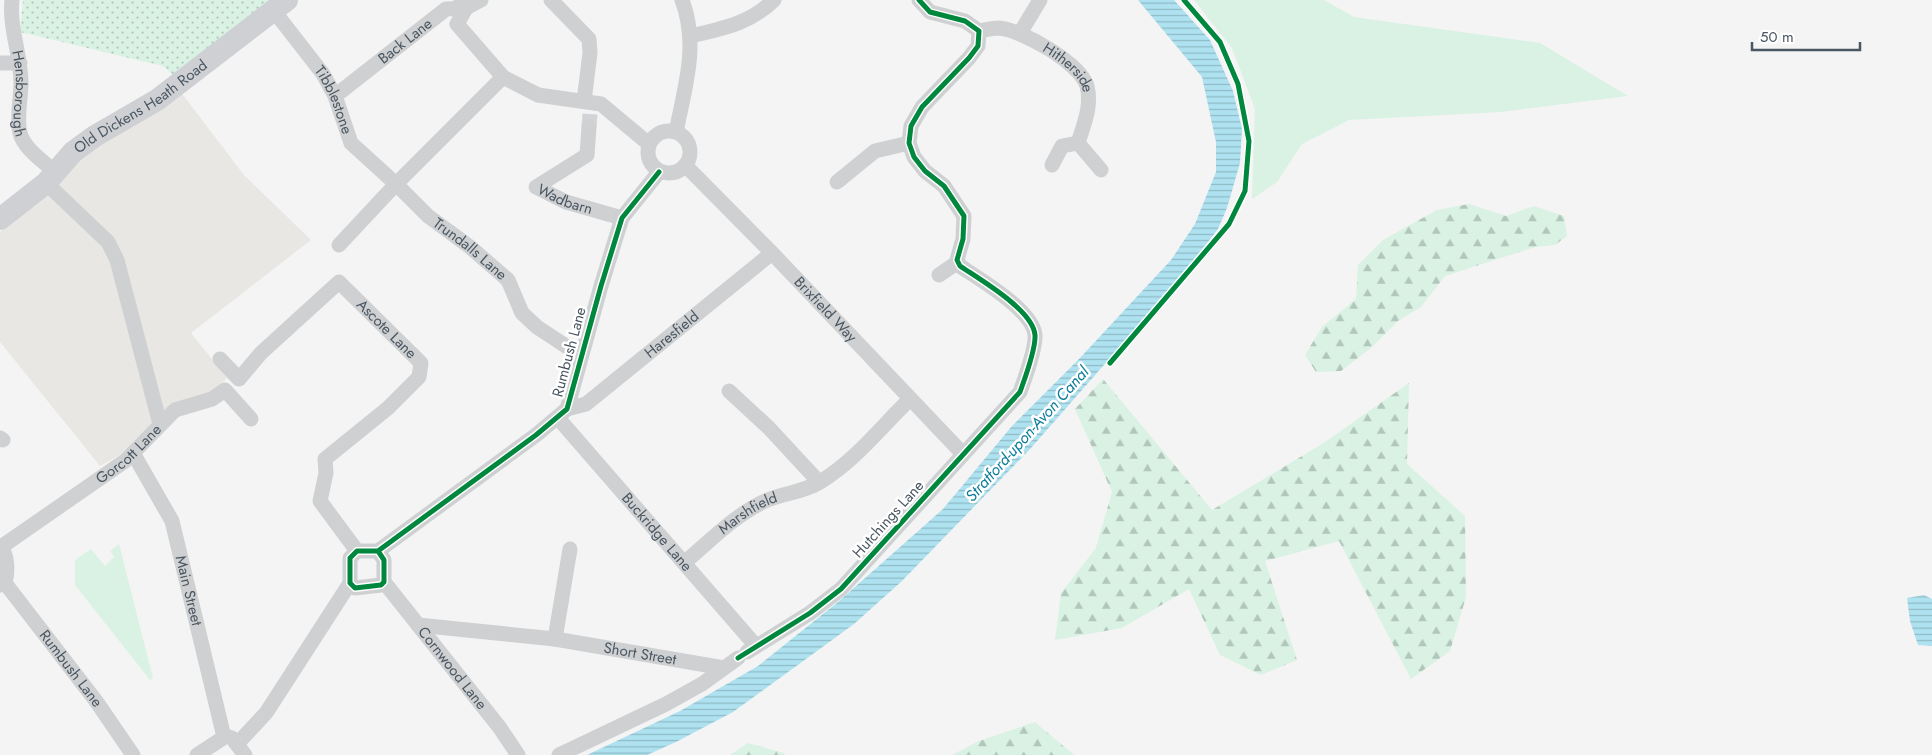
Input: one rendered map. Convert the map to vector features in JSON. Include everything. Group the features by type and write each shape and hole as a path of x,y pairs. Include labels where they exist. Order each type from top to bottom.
{"street":[{"name":"Hensborough","path":"12,0 11,20 20,63 20,133 25,144 51,178"},
{"name":"Back Lane","path":"335,96 446,9 481,0"},
{"path":"551,0 589,39 589,111"},
{"path":"676,132 689,66 691,36 682,0"},
{"path":"691,36 737,25 760,13 774,0"},
{"path":"919,0 930,12 965,21 979,31 978,46 922,107 911,126 909,143 914,157 925,171 944,186 964,216 963,239 958,262 939,275"},
{"path":"1020,33 1040,0"},
{"path":"463,4 457,24 503,77 538,96 589,111 601,104 649,144"},
{"name":"Tibblestone","path":"280,6 335,96 351,143 396,184"},
{"name":"Old Dickens Heath Road","path":"0,219 51,178 73,152 95,136 157,100 280,6"},
{"name":"Hitherside","path":"979,31 998,28 1020,33 1074,67 1086,84 1090,106 1078,143"},
{"path":"0,63 20,63"},
{"path":"339,245 396,184 503,77"},
{"name":"Wadbarn","path":"589,111 587,155 536,187 566,202 622,218"},
{"path":"663,131 676,132 687,140 690,146 689,160 686,166 674,174 660,172 654,168 648,157 649,144 652,138 663,131"},
{"path":"838,182 875,151 909,143"},
{"path":"1052,165 1062,146 1078,143 1101,170"},
{"name":"Brixfield Way","path":"686,166 772,253 962,454"},
{"name":"Rumbush Lane","path":"378,551 562,413 622,218 660,172"},
{"path":"51,178 108,242 117,260 160,424"},
{"name":"Trundalls Lane","path":"396,184 428,216 508,280 522,313 581,356"},
{"name":"Haresfield","path":"562,413 586,404 772,253"},
{"name":"Hutchings Lane","path":"559,755 666,704 702,684 747,652 810,612 840,589 1020,392 1028,368 1035,335 1024,314 1000,292 960,266 958,262"},
{"name":"Ascote Lane","path":"220,359 238,379 261,354 339,282 421,363 419,377 388,408 325,459 326,473 320,501 357,550"},
{"name":"Gorcott Lane","path":"1,547 134,453 175,410 212,399 225,390 251,419"},
{"path":"729,391 769,428 819,482"},
{"name":"Marshfield","path":"685,562 748,510 766,500 798,492 819,482 849,462 910,399"},
{"name":"Buckridge Lane","path":"562,413 685,562 747,652"},
{"name":"Main Street","path":"134,453 172,521 235,746"},
{"path":"1,547 5,552 3,584"},
{"path":"555,638 570,549"},
{"path":"197,755 235,746 266,713 350,583 350,558 357,550 378,551 384,560 384,582 381,585 355,588 350,583"},
{"name":"Cornwood Lane","path":"384,582 500,728 518,755"},
{"name":"Rumbush Lane","path":"3,584 96,701 133,755"},
{"name":"Short Street","path":"418,625 555,638 724,668"}],"shaded area":[{"path":"180,91 244,175 311,240 191,333 227,378 209,396 166,409 120,455 100,466 0,342 0,232 61,175 113,134"}],"green space":[{"path":"23,0 270,0 173,75 163,66 20,32"},
{"path":"1194,0 1324,0 1354,17 1540,43 1628,96 1501,112 1349,120 1302,144 1277,182 1252,199 1255,109 1232,48"},
{"path":"1469,204 1506,216 1534,206 1564,216 1567,236 1555,245 1535,247 1445,276 1421,307 1398,321 1371,348 1341,371 1316,372 1305,355 1322,327 1356,299 1358,265 1383,240 1437,210"},
{"path":"1103,379 1212,510 1322,444 1409,383 1407,464 1465,516 1466,597 1450,651 1411,679 1339,541 1265,561 1297,660 1261,675 1220,655 1189,589 1122,628 1055,640 1061,593 1096,548 1112,492 1075,409"},
{"path":"119,544 153,678 150,680 75,585 75,560 91,549 105,566 114,557 110,551"},
{"path":"1035,722 1074,755 952,755 979,741"},
{"path":"748,743 784,753 785,755 730,755"}],"water":[{"name":"Stratford-upon-Avon Canal","path":"1138,0 1174,0 1210,40 1233,91 1242,129 1240,163 1227,208 1218,229 1175,284 1031,448 902,581 854,624 733,712 676,742 647,755 587,755 680,711 758,666 838,602 943,509 1012,426 1079,359 1171,260 1195,224 1216,172 1216,142 1202,77"},
{"path":"1924,595 1932,599 1932,646 1918,645 1910,621 1907,598"}],"tunnel":[{"path":"589,127 590,114"}],"cycle path":[{"path":"738,658 810,613 841,589 1020,392 1032,355 1035,335 1032,325 1025,316 1004,296 960,266 957,260 963,239 964,216 944,186 925,171 914,157 909,143 911,126 922,107 978,46 979,31 965,21 930,12 919,0"},
{"path":"1110,363 1229,224 1245,191 1249,141 1238,84 1220,42 1184,0"},
{"path":"378,551 384,560 384,582 381,585 355,588 350,583 350,558 357,551 378,551 536,435 567,409 622,218 659,172"}]}
